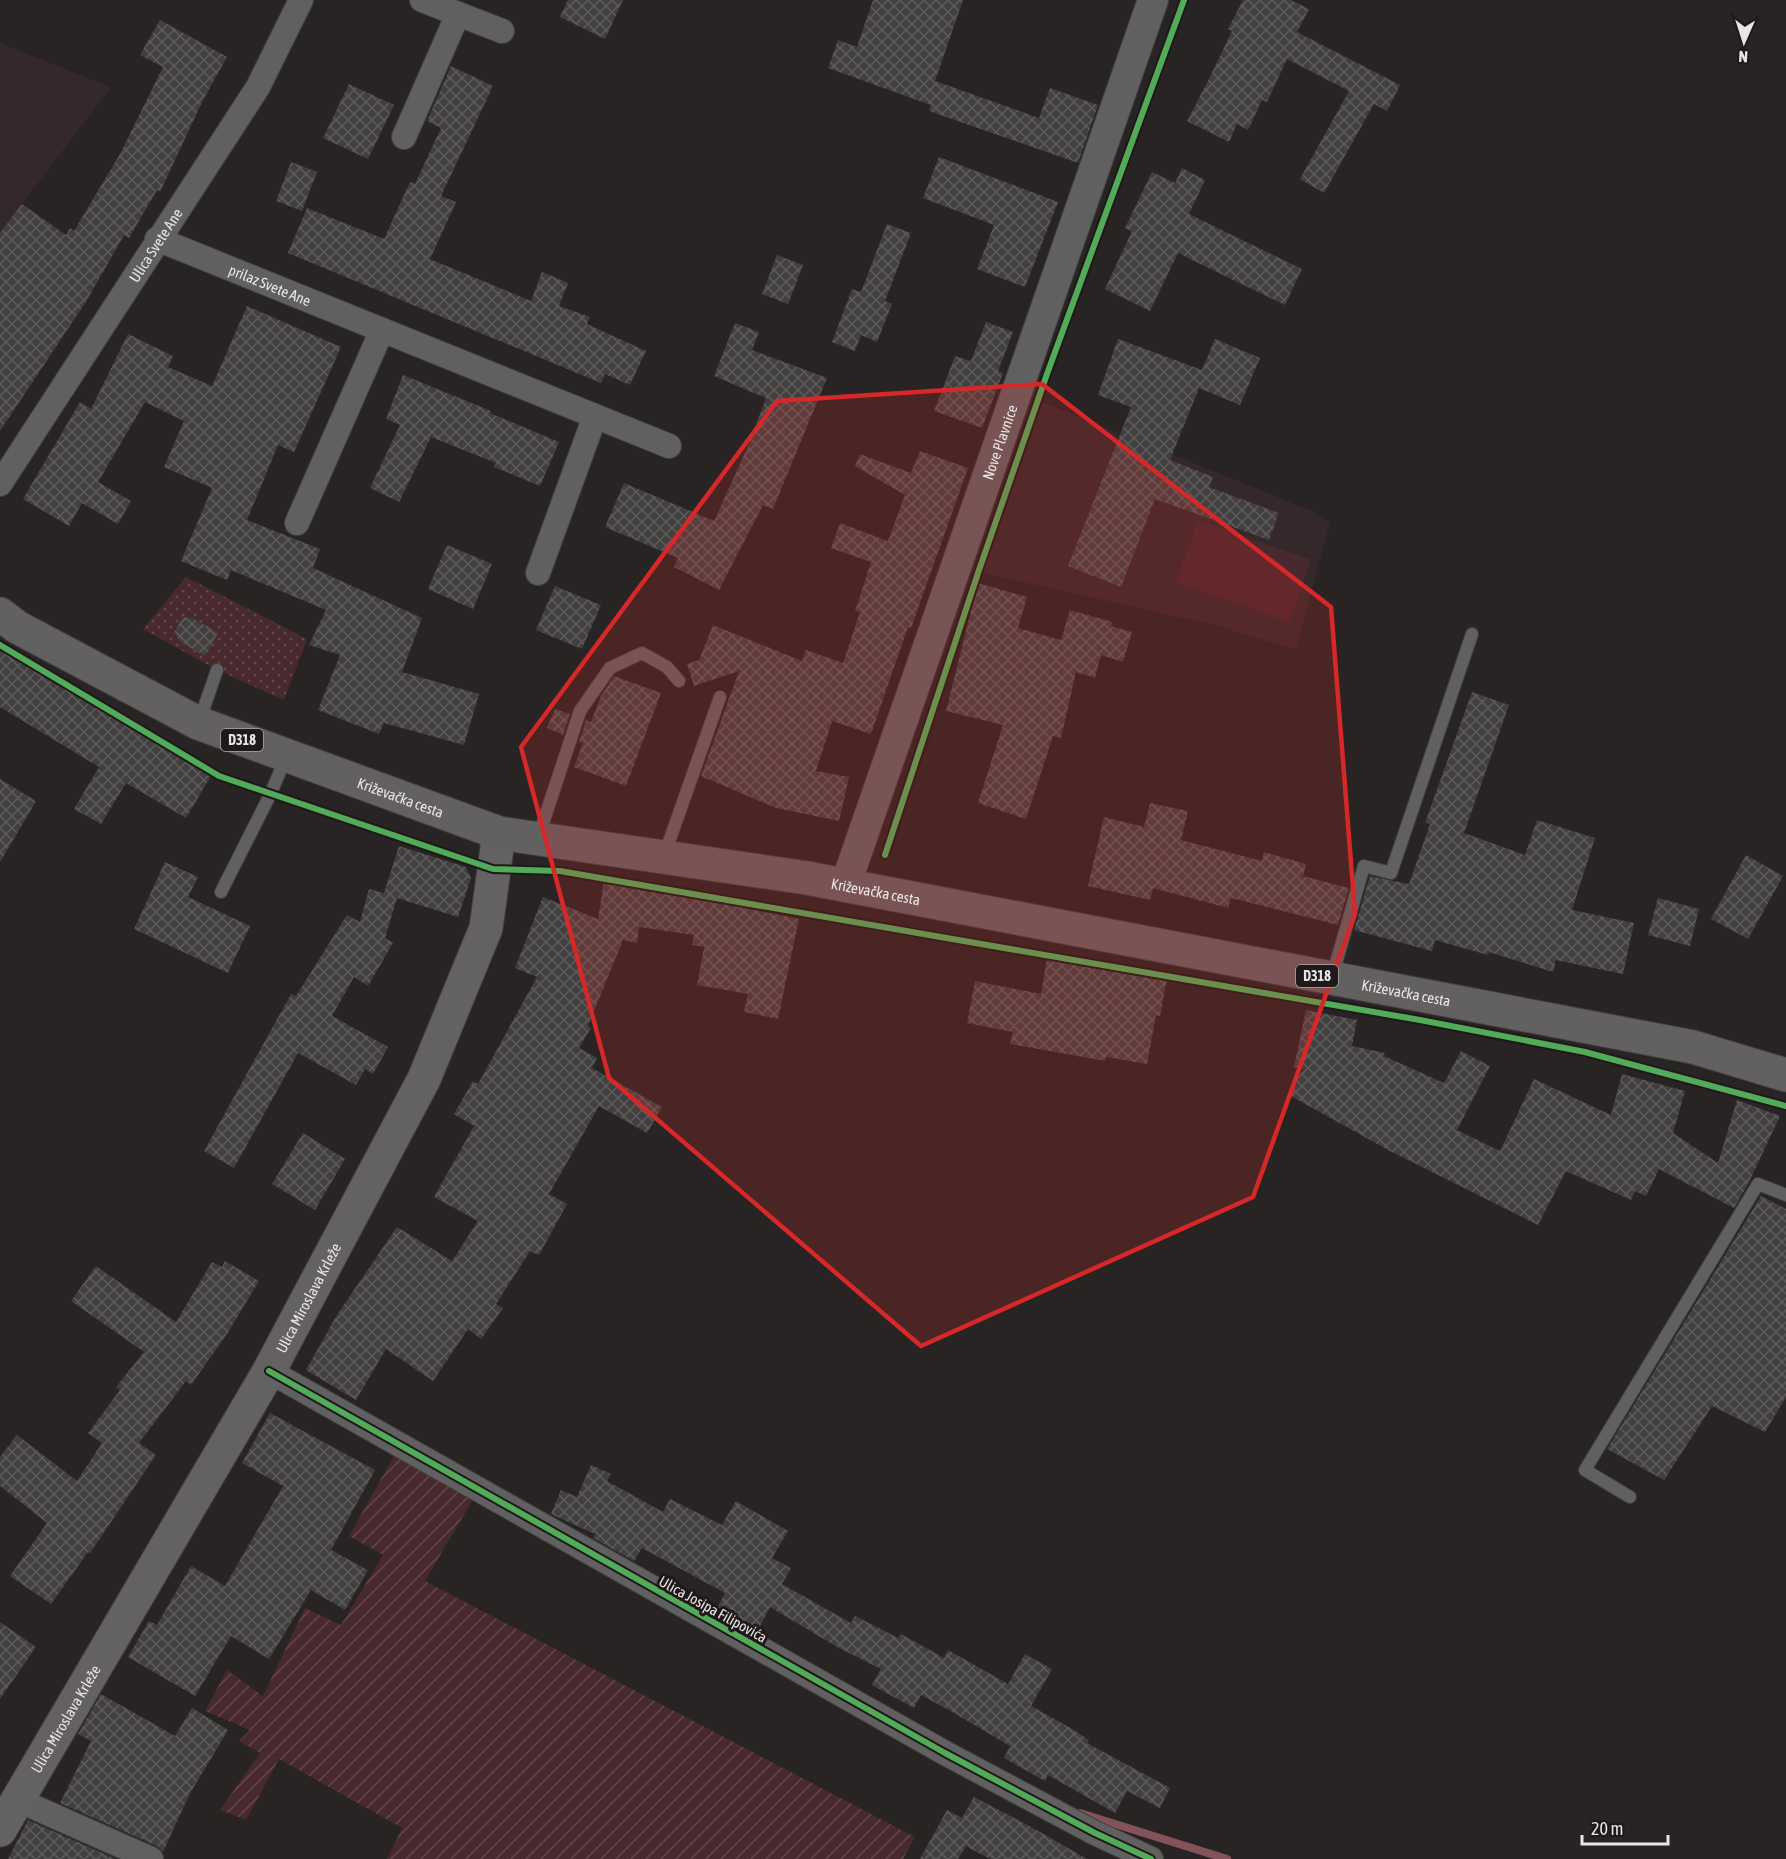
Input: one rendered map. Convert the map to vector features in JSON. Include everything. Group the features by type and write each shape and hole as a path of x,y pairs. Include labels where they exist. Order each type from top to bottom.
{"main road":[{"name":"Križevačka cesta","path":"0,614 17,627 198,723 499,833 845,886 1693,1047 1786,1075"},
{"name":"Ulica Miroslava Krleže","path":"0,1830 269,1371 424,1079 486,928 499,833"}],"street":[{"name":"Ulica Svete Ane","path":"0,484 258,87 301,0"},
{"path":"422,0 502,31"},
{"name":"Nove Plavnice","path":"845,886 1153,0"},
{"path":"404,137 458,14"},
{"name":"prilaz Svete Ane","path":"158,239 669,446"},
{"path":"297,523 382,330"},
{"path":"538,573 595,416"},
{"name":"Ulica Josipa Filipovića","path":"269,1371 945,1753 1095,1833 1151,1859"},
{"path":"18,1800 151,1859"}],"lane":[{"path":"1331,978 1364,867 1391,873 1472,634"},
{"path":"538,839 580,711 610,668 642,653 667,667 679,681"},
{"path":"198,723 217,669"},
{"path":"664,857 720,697"},
{"path":"221,892 271,793 286,756"},
{"path":"1630,1497 1586,1470 1758,1185 1786,1195"}],"highlighted area":[{"path":"1042,384 1331,607 1355,914 1253,1197 921,1346 609,1078 521,747 777,401"}],"shaded area":[{"path":"0,43 111,87 0,233"},
{"path":"1042,402 1312,511 1330,522 1296,650 1214,625 982,573"},
{"path":"1198,520 1311,560 1289,622 1176,582"},
{"path":"186,577 307,639 284,700 217,670 143,629"},
{"path":"400,1445 478,1491 425,1581 915,1837 903,1859 387,1859 402,1828 279,1759 246,1820 220,1810 260,1753 239,1741 250,1730 205,1711 227,1670 263,1696 305,1608 341,1625 383,1555 349,1536"}],"building":[{"path":"568,0 623,0 605,39 560,17"},
{"path":"873,0 963,0 935,81 1039,118 1050,88 1098,105 1078,163 929,111 931,105 828,68 838,40 857,47"},
{"path":"1243,0 1291,0 1309,9 1297,32 1400,85 1387,111 1374,104 1324,193 1300,179 1349,91 1287,59 1267,102 1262,100 1248,130 1237,124 1229,142 1187,121 1232,31 1228,29"},
{"path":"160,20 227,57 203,100 160,192 157,190 129,238 124,235 87,300 0,431 0,233 22,204 66,235 70,228 74,231 120,154 163,67 140,55"},
{"path":"451,66 493,86 441,196 456,202 430,259 531,301 542,272 568,283 559,306 590,317 587,324 646,351 630,385 605,374 601,383 288,253 307,208 384,239 410,182 415,184 441,128 427,121"},
{"path":"349,84 394,105 368,159 323,138"},
{"path":"939,157 1058,202 1025,287 977,269 994,225 923,198"},
{"path":"291,162 317,172 302,211 276,201"},
{"path":"1182,168 1205,180 1189,214 1302,269 1285,305 1178,253 1150,311 1105,289 1132,231 1125,228 1152,172 1175,183"},
{"path":"887,224 911,233 885,301 892,304 877,342 861,335 855,351 832,342 852,289 861,292"},
{"path":"777,255 803,265 788,304 762,294"},
{"path":"247,306 341,347 294,452 278,445 247,520 320,549 313,568 422,618 402,672 479,694 464,745 384,723 379,734 318,710 340,655 309,645 326,610 231,570 227,580 181,561 212,488 164,467 184,421 145,402 98,482 131,501 118,524 82,503 69,526 23,499 80,402 91,409 128,334 173,356 168,367 212,386"},
{"path":"986,322 1013,332 998,371 1003,373 982,428 934,411 955,356 971,361"},
{"path":"735,323 759,332 752,350 827,378 773,509 763,505 719,590 674,567 678,558 605,527 624,483 714,521 748,446 766,398 714,376"},
{"path":"1118,339 1202,370 1215,339 1260,358 1240,405 1199,388 1170,460 1213,477 1209,487 1279,513 1269,540 1155,499 1121,587 1068,566 1131,407 1098,395"},
{"path":"403,375 559,442 540,486 494,467 496,463 431,437 399,502 370,488 400,425 386,419"},
{"path":"920,451 968,468 911,628 908,627 871,734 832,721 816,771 849,777 839,821 776,808 701,776 739,671 694,686 687,664 699,660 713,625 802,661 806,650 843,663 860,612 855,611 871,562 831,548 840,523 888,541 905,495 855,466 860,454 911,473"},
{"path":"447,545 492,564 473,609 428,589"},
{"path":"978,583 1027,597 1018,628 1061,640 1070,610 1113,622 1111,626 1132,632 1123,662 1101,655 1095,678 1076,672 1061,738 1053,736 1026,819 978,803 1003,725 946,711"},
{"path":"555,586 601,605 582,649 536,630"},
{"path":"183,617 194,619 218,633 205,656 181,642 174,633"},
{"path":"0,649 211,776 186,818 126,783 101,824 74,809 99,767 0,707"},
{"path":"614,676 661,693 626,786 574,767 583,743 579,742 586,720 591,722 601,696"},
{"path":"1472,692 1509,705 1464,833 1525,855 1537,820 1595,838 1572,910 1634,923 1623,974 1556,960 1553,972 1489,952 1488,955 1435,940 1432,951 1354,930 1370,876 1409,884 1430,824 1425,823"},
{"path":"555,709 570,714 563,735 547,728"},
{"path":"0,779 36,801 0,862"},
{"path":"1150,803 1188,811 1181,840 1262,861 1264,852 1306,864 1303,876 1349,888 1338,925 1231,898 1228,908 1153,888 1150,900 1088,886 1104,817 1144,827"},
{"path":"399,846 466,867 471,878 458,917 397,898 385,938 393,943 368,986 354,977 332,1016 388,1047 373,1074 365,1069 356,1085 298,1053 234,1168 204,1151 291,994 296,996 347,915 360,922 369,889 384,893"},
{"path":"1746,855 1783,876 1748,939 1711,919"},
{"path":"165,862 198,877 188,897 250,926 228,973 134,929"},
{"path":"604,881 739,903 739,907 799,919 778,1019 744,1012 748,994 697,985 704,947 692,945 694,935 639,927 637,943 623,940 588,1026 591,1028 579,1048 597,1058 592,1068 662,1107 647,1133 599,1106 549,1194 567,1204 539,1255 530,1251 496,1304 503,1308 481,1339 468,1329 433,1381 386,1349 356,1400 306,1370 337,1315 397,1227 452,1261 478,1221 434,1197 474,1126 454,1114 473,1081 478,1084 537,977 515,968 543,897 598,919"},
{"path":"1658,898 1699,909 1690,946 1648,935"},
{"path":"1047,958 1167,979 1160,1016 1156,1015 1147,1064 1106,1057 1105,1061 1010,1044 1013,1032 967,1023 975,981 1041,994"},
{"path":"1306,1010 1357,1020 1352,1046 1385,1053 1384,1056 1444,1083 1461,1051 1490,1066 1457,1130 1500,1151 1534,1079 1611,1115 1622,1074 1685,1091 1673,1133 1718,1163 1737,1100 1780,1116 1734,1208 1659,1169 1646,1196 1635,1191 1631,1200 1566,1171 1538,1225 1390,1151 1289,1095 1303,1069 1294,1067"},
{"path":"303,1133 345,1159 315,1210 272,1184"},
{"path":"1761,1196 1786,1209 1786,1397 1765,1432 1712,1406 1664,1480 1607,1449"},
{"path":"225,1261 259,1281 227,1334 191,1385 186,1381 139,1443 156,1455 90,1553 88,1552 51,1604 10,1576 47,1523 0,1486 0,1457 17,1435 77,1481 102,1443 88,1433 120,1390 116,1387 144,1352 71,1301 96,1266 176,1322 212,1262 222,1267"},
{"path":"270,1413 375,1470 331,1550 368,1570 345,1610 311,1590 269,1659 231,1636 195,1696 128,1657 149,1621 157,1625 191,1566 225,1586 283,1486 242,1463"},
{"path":"591,1465 611,1474 607,1481 663,1512 670,1499 722,1525 736,1501 788,1531 772,1558 791,1568 782,1584 851,1623 855,1616 898,1638 901,1634 944,1658 948,1650 1008,1684 1025,1654 1052,1669 1031,1706 1074,1730 1089,1740 1087,1743 1170,1788 1160,1808 1127,1791 1115,1813 1048,1775 1045,1781 1004,1758 1010,1746 949,1710 921,1695 914,1708 872,1685 881,1669 839,1648 770,1607 758,1630 717,1608 725,1593 642,1548 634,1561 593,1538 595,1534 551,1514 561,1490 577,1497"},
{"path":"0,1622 36,1647 0,1699"},
{"path":"101,1694 175,1736 192,1708 228,1730 189,1795 163,1852 157,1846 60,1803 91,1741 78,1734"},
{"path":"974,1797 1087,1859 990,1859 966,1846 958,1859 920,1859 947,1810 962,1818"},
{"path":"28,1820 116,1859 8,1859"}],"waterway":[{"path":"1080,1813 1227,1859"}],"cycle path":[{"path":"885,855 978,573 1047,374 1184,0"},
{"path":"0,645 219,776 493,869 560,871 1420,1020 1585,1052 1786,1106"},
{"path":"269,1371 945,1753 1095,1833 1151,1859"}]}
